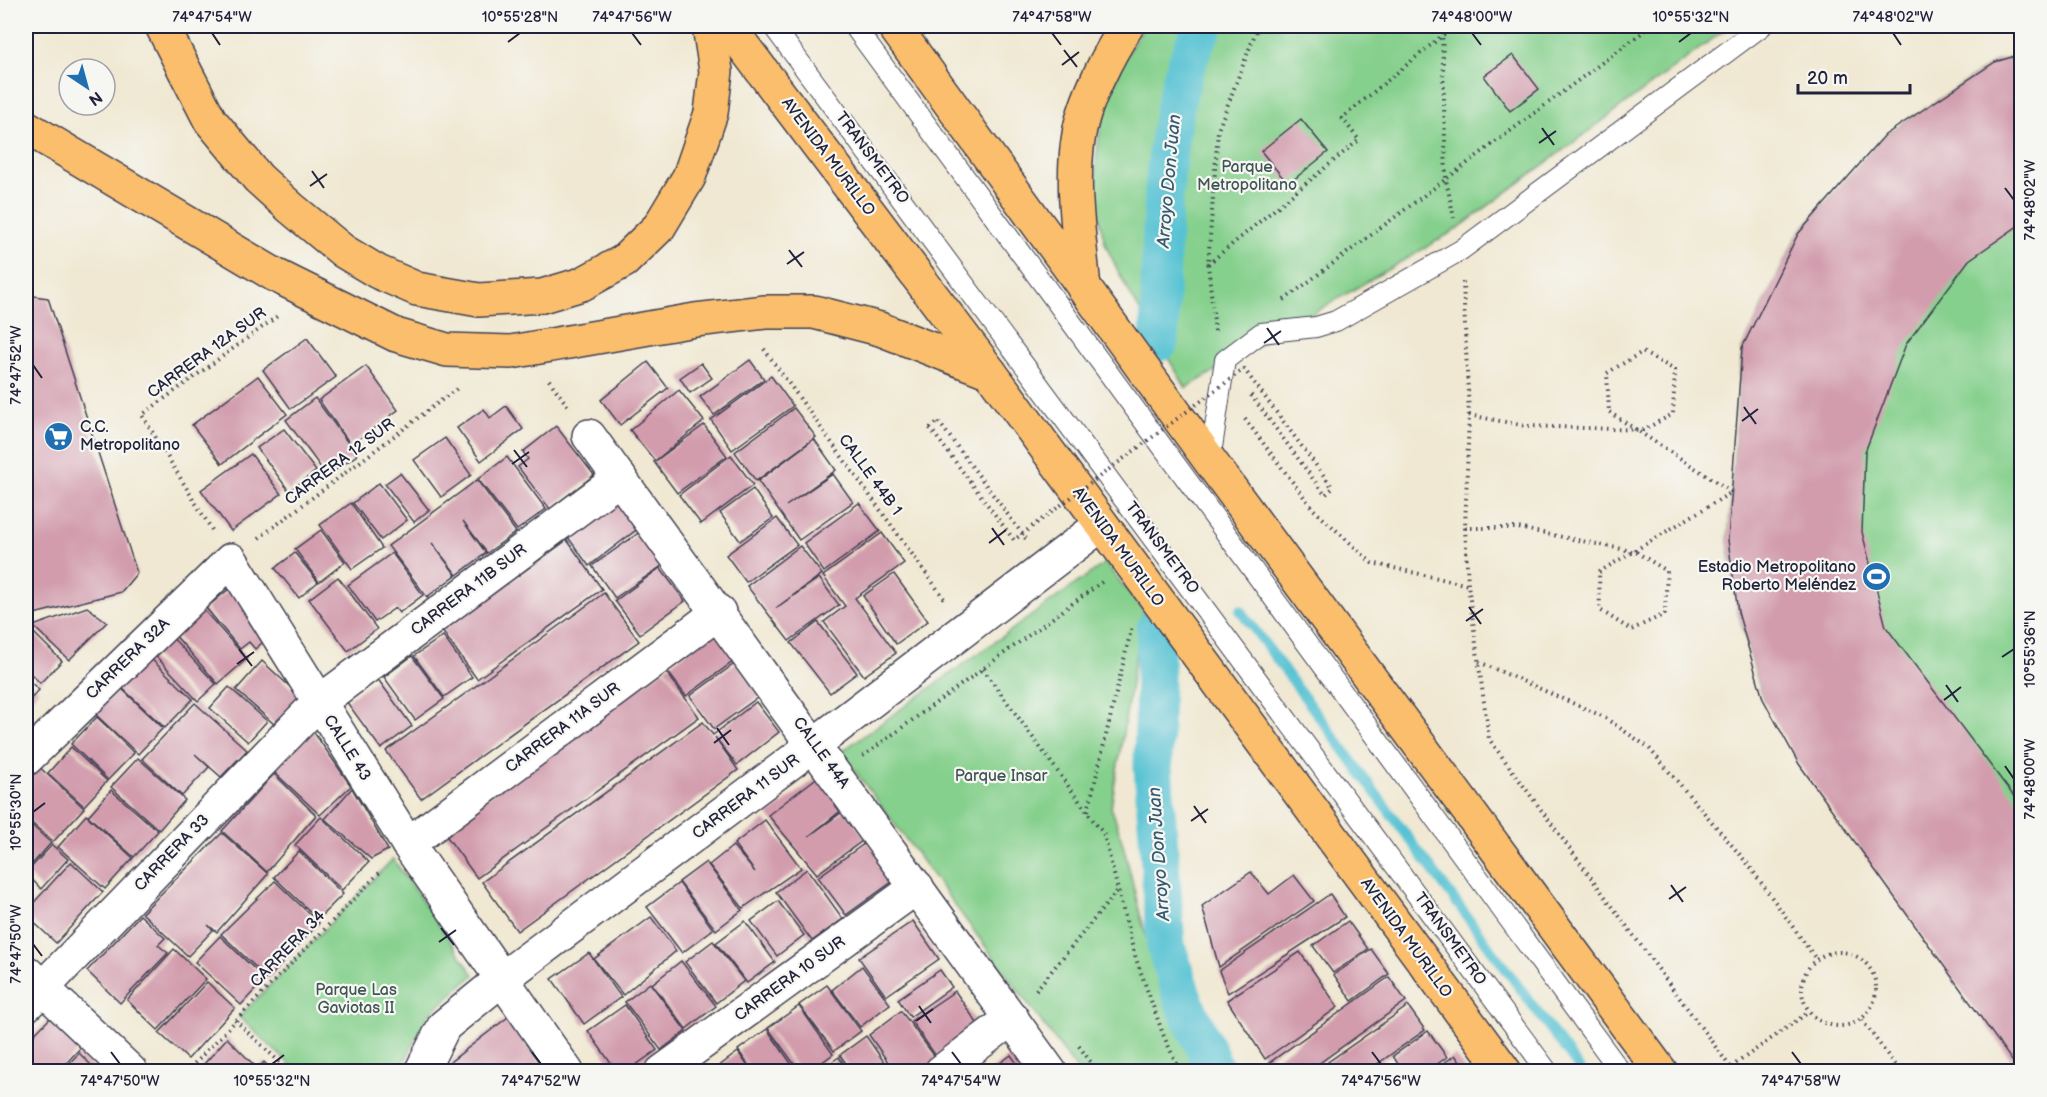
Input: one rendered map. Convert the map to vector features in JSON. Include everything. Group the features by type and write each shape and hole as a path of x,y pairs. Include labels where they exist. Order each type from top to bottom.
{"main road":[{"path":"162,26 210,120 258,178 291,208 343,251 378,272 417,289 479,300 542,296 582,284 624,261 659,227 689,177 711,113 716,71 710,26"},
{"name":"AVENIDA MURILLO","path":"728,26 990,372 1505,1071"},
{"path":"894,26 1210,461 1661,1071"},
{"path":"1084,289 1076,187 1079,132 1093,94 1127,26"},
{"path":"26,128 275,275 396,335 447,350 511,352 695,320 765,312 814,312 880,329 990,372"}],"street":[{"name":"CALLE 44A","path":"589,436 815,744 1050,1071"},
{"name":"CARRERA 11B SUR","path":"318,703 620,478"},
{"name":"CARRERA 11 SUR","path":"421,1071 444,1026 503,978 815,744 1101,525"},
{"name":"CALLE 43","path":"231,560 318,703 408,844 567,1071"},
{"name":"CARRERA 32A","path":"26,759 231,560"},
{"name":"CARRERA 11A SUR","path":"408,844 719,612"},
{"name":"CARRERA 33","path":"31,988 318,703"},
{"name":"CARRERA 10 SUR","path":"662,1071 917,887"},
{"path":"31,988 130,1071"},
{"path":"940,1071 1012,1018"}],"lane":[{"name":"TRANSMETRO","path":"773,26 1548,1071"},
{"path":"854,26 1620,1071"},
{"path":"1210,461 1225,360 1261,333 1316,327 1336,321 1461,250 1762,26"}],"path":[{"path":"1238,378 1217,349 1208,264 1218,130 1258,26"},
{"path":"1442,26 1446,180 1461,250 1469,415 1465,528 1468,585 1489,739 1733,1069 1809,1012"},
{"path":"1208,264 1359,140 1342,118 1454,26"},
{"path":"1274,307 1651,26"},
{"name":"CARRERA 12A SUR","path":"231,560 142,415 285,311"},
{"name":"CALLE 44B 1","path":"761,346 966,628"},
{"path":"1465,528 1518,528 1636,552 1667,571 1665,614 1630,630 1600,610 1599,572 1732,492 1609,412 1607,373 1642,352 1675,370 1673,414 1643,430 1526,426 1469,415"},
{"path":"1031,546 938,421 930,428 1014,540 1244,369 1333,488 1325,495 1245,387"},
{"name":"CARRERA 12 SUR","path":"231,560 464,383 452,381"},
{"path":"1244,418 1313,509 1372,563 1468,585"},
{"path":"1052,499 1059,509"},
{"path":"837,776 983,669 1136,572"},
{"path":"1088,812 1136,572"},
{"path":"1479,661 1602,716 1648,747 1747,863 1816,959"},
{"path":"983,669 1104,835 1134,954 1163,1034 1180,1071"},
{"name":"CARRERA 34","path":"186,1071 408,844"},
{"path":"1012,1018 1118,890"},
{"path":"1844,952 1858,957 1869,967 1876,980 1876,994 1872,1009 1862,1020 1848,1026 1834,1027 1820,1022 1809,1012 1802,999 1802,984 1806,970 1816,959 1830,953 1844,952"},
{"path":"235,1020 290,1071"},
{"path":"1862,1020 1900,1071"}],"green space":[{"name":"Parque Metropolitano","path":"1144,26 1730,26 1457,229 1186,388 1117,269 1105,243 1098,211 1096,183 1101,128 1117,76"},
{"name":"Estadio Metropolitano Roberto Meléndez","path":"2021,54 2021,1071 1763,699 1738,612 1728,540 1742,349 1798,234 1885,135 1995,62"},
{"name":"Parque Insar","path":"1105,563 1143,610 1111,807 1123,843 1151,953 1161,983 1198,1071 1078,1071 841,752"},
{"name":"Parque Las Gaviotas II","path":"393,859 474,975 427,1016 400,1071 297,1071 239,1017"}],"building":[{"name":"Estadio Metropolitano Roberto Meléndez","path":"2022,54 2022,223 1969,260 1906,344 1865,452 1862,532 1886,627 2022,807 2020,1072 1799,764 1763,699 1738,612 1728,540 1742,348 1798,234 1885,135 1995,62"},
{"path":"1513,55 1539,89 1510,111 1484,76"},
{"path":"1301,119 1328,152 1288,184 1261,151"},
{"name":"C.C. Metropolitano","path":"26,295 48,298 137,573 121,592 26,616"},
{"path":"307,338 336,377 291,409 263,370"},
{"path":"750,360 764,379 714,415 700,397"},
{"path":"648,362 668,388 620,425 601,400"},
{"path":"701,363 712,378 690,393 680,378"},
{"path":"366,366 398,410 351,445 319,400"},
{"path":"258,376 287,414 222,464 192,425"},
{"path":"771,376 793,406 732,450 711,420"},
{"path":"679,390 704,421 655,461 630,430"},
{"path":"315,398 357,455 327,476 286,420"},
{"path":"506,406 523,429 481,461 457,428 484,409 490,418"},
{"path":"794,408 816,437 756,481 735,452"},
{"path":"704,425 727,456 677,493 654,462"},
{"path":"556,426 594,475 550,509 518,467 528,459 523,452"},
{"path":"284,429 316,471 289,491 257,448"},
{"path":"445,438 471,475 441,497 414,460"},
{"path":"814,439 836,470 786,506 833,474 853,502 799,540 758,481"},
{"path":"251,454 281,494 231,531 201,490"},
{"path":"731,455 753,485 701,524 679,495"},
{"path":"507,457 546,509 517,530 478,479"},
{"path":"400,473 429,510 414,522 385,484"},
{"path":"477,480 516,532 487,553 463,521 486,553 457,575 432,543 456,575 427,597 388,546"},
{"path":"379,483 407,520 381,540 353,503"},
{"path":"753,489 773,518 740,541 720,513"},
{"path":"618,498 640,527 589,566 567,536"},
{"path":"351,503 382,548 352,569 320,525"},
{"path":"859,503 880,531 824,572 804,543"},
{"path":"777,518 797,545 746,582 726,555"},
{"path":"321,530 345,562 319,582 295,549"},
{"path":"640,532 663,565 615,598 592,566"},
{"path":"882,533 904,563 855,598 896,653 864,676 824,622 845,606 823,576"},
{"path":"567,540 602,589 477,679 442,631"},
{"path":"800,546 822,574 776,608 819,578 839,605 789,641 747,586"},
{"path":"295,553 318,582 299,598 275,568"},
{"path":"392,553 423,595 399,613 395,608 375,622 348,585"},
{"path":"660,568 685,601 640,634 615,601"},
{"path":"894,574 928,621 896,644 863,596"},
{"path":"338,577 377,629 348,651 309,599"},
{"path":"229,589 269,637 255,649 249,642 240,649 206,608"},
{"path":"604,593 639,641 421,799 386,751"},
{"path":"87,607 107,622 69,660 33,626"},
{"path":"201,607 247,659 218,684 173,633"},
{"path":"818,622 857,673 830,693 791,643"},
{"path":"26,625 62,661 40,683 26,669"},
{"path":"717,630 738,658 686,696 665,668"},
{"path":"169,634 216,684 198,701 151,651"},
{"path":"443,636 472,677 444,697 414,656"},
{"path":"412,656 444,699 415,720 384,677"},
{"path":"149,657 193,699 165,728 121,687"},
{"path":"262,661 301,697 275,725 236,690"},
{"path":"737,662 761,695 714,729 690,696"},
{"path":"664,669 699,717 477,878 442,830"},
{"path":"26,678 39,690 26,704"},
{"path":"377,678 412,726 381,749 346,701"},
{"path":"120,687 163,728 138,754 94,713"},
{"path":"229,687 267,721 248,742 210,708"},
{"path":"756,702 779,732 737,765 715,737 738,770 517,931 482,882 703,722 713,735"},
{"path":"195,703 247,750 221,777 195,754 209,767 182,796 142,759"},
{"path":"97,717 134,753 108,780 71,744"},
{"path":"313,731 351,786 320,815 272,770"},
{"path":"71,747 107,781 84,806 48,773"},
{"path":"138,758 185,800 159,830 111,787"},
{"path":"36,764 84,808 53,842 26,818 26,776"},
{"path":"274,774 316,815 267,872 222,831"},
{"path":"819,776 843,809 809,836 845,810 866,838 817,874 768,815"},
{"path":"352,788 388,850 371,859 325,819"},
{"path":"111,790 158,831 134,857 88,816"},
{"path":"86,815 133,858 105,889 58,847"},
{"path":"321,817 369,862 342,890 295,845"},
{"path":"26,820 51,843 26,871"},
{"path":"765,820 801,868 743,908 709,865 733,846 755,872 734,844"},
{"path":"222,833 268,874 217,932 208,925 213,930 188,956 142,913"},
{"path":"868,841 896,879 846,915 818,877"},
{"path":"52,845 68,859 41,889 26,873"},
{"path":"299,851 343,894 318,919 274,877"},
{"path":"71,862 103,892 56,943 26,915 26,911"},
{"path":"706,862 742,910 716,930 679,882"},
{"path":"807,869 843,919 812,941 776,892"},
{"path":"1251,872 1269,894 1294,875 1314,901 1219,967 1202,906"},
{"path":"275,881 319,923 268,979 221,934"},
{"path":"679,883 713,929 682,953 647,907"},
{"path":"1330,894 1345,917 1228,993 1219,971"},
{"path":"778,901 804,935 777,956 751,921"},
{"path":"140,915 165,938 158,945 168,953 120,1003 87,971"},
{"path":"651,917 676,951 623,995 594,959"},
{"path":"745,921 775,962 747,983 716,943"},
{"path":"913,921 939,959 886,996 859,958"},
{"path":"1348,921 1368,949 1333,973 1313,946"},
{"path":"220,936 265,979 241,1005 195,962"},
{"path":"713,941 744,981 716,1003 685,962"},
{"path":"174,949 206,979 158,1030 127,1000"},
{"path":"1371,949 1389,974 1352,1001 1334,975"},
{"path":"1300,952 1338,1007 1265,1059 1227,1000"},
{"path":"589,953 621,997 584,1024 552,979"},
{"path":"681,961 716,1006 686,1029 652,984"},
{"path":"862,966 890,1004 860,1027 832,990"},
{"path":"940,970 952,987 910,1017 898,999"},
{"path":"1389,977 1406,1001 1307,1072 1276,1072 1269,1063"},
{"path":"207,982 235,1008 188,1059 159,1033"},
{"path":"650,983 686,1031 661,1050 625,1002"},
{"path":"827,985 861,1031 834,1051 799,1005"},
{"path":"955,991 979,1026 936,1056 911,1021"},
{"path":"625,1005 657,1050 626,1072 617,1072 588,1031"},
{"path":"799,1006 833,1054 809,1072 800,1072 768,1028"},
{"path":"1408,1006 1425,1030 1366,1072 1335,1072 1328,1062"},
{"path":"901,1011 939,1062 925,1072 895,1072 869,1035"},
{"path":"512,1014 532,1040 526,1044 547,1072 458,1072 450,1062"},
{"path":"53,1015 84,1044 58,1072 26,1072 26,1043"},
{"path":"767,1029 797,1072 753,1072 738,1050"},
{"path":"1428,1031 1447,1057 1426,1072 1403,1072 1393,1056"},
{"path":"866,1036 891,1072 852,1072 840,1055"},
{"path":"227,1038 255,1066 250,1072 197,1072"},
{"path":"738,1052 752,1072 711,1072"},
{"path":"79,1053 98,1072 61,1072"},
{"path":"1011,1055 1023,1072 988,1072"},
{"path":"1455,1055 1467,1072 1432,1072"},
{"path":"839,1057 849,1072 817,1072"},
{"path":"264,1062 274,1072 255,1072"}],"waterway":[{"name":"Arroyo Don Juan","path":"1159,342 1162,223 1170,136 1178,95 1189,58 1204,26"},
{"path":"1240,610 1582,1072"},
{"name":"Arroyo Don Juan","path":"1156,628 1153,767 1166,946 1184,1002 1216,1072"}],"place":[{"name":"C.C. Metropolitano","path":"59,436"},
{"name":"Estadio Metropolitano Roberto Meléndez","path":"1877,576"}]}
